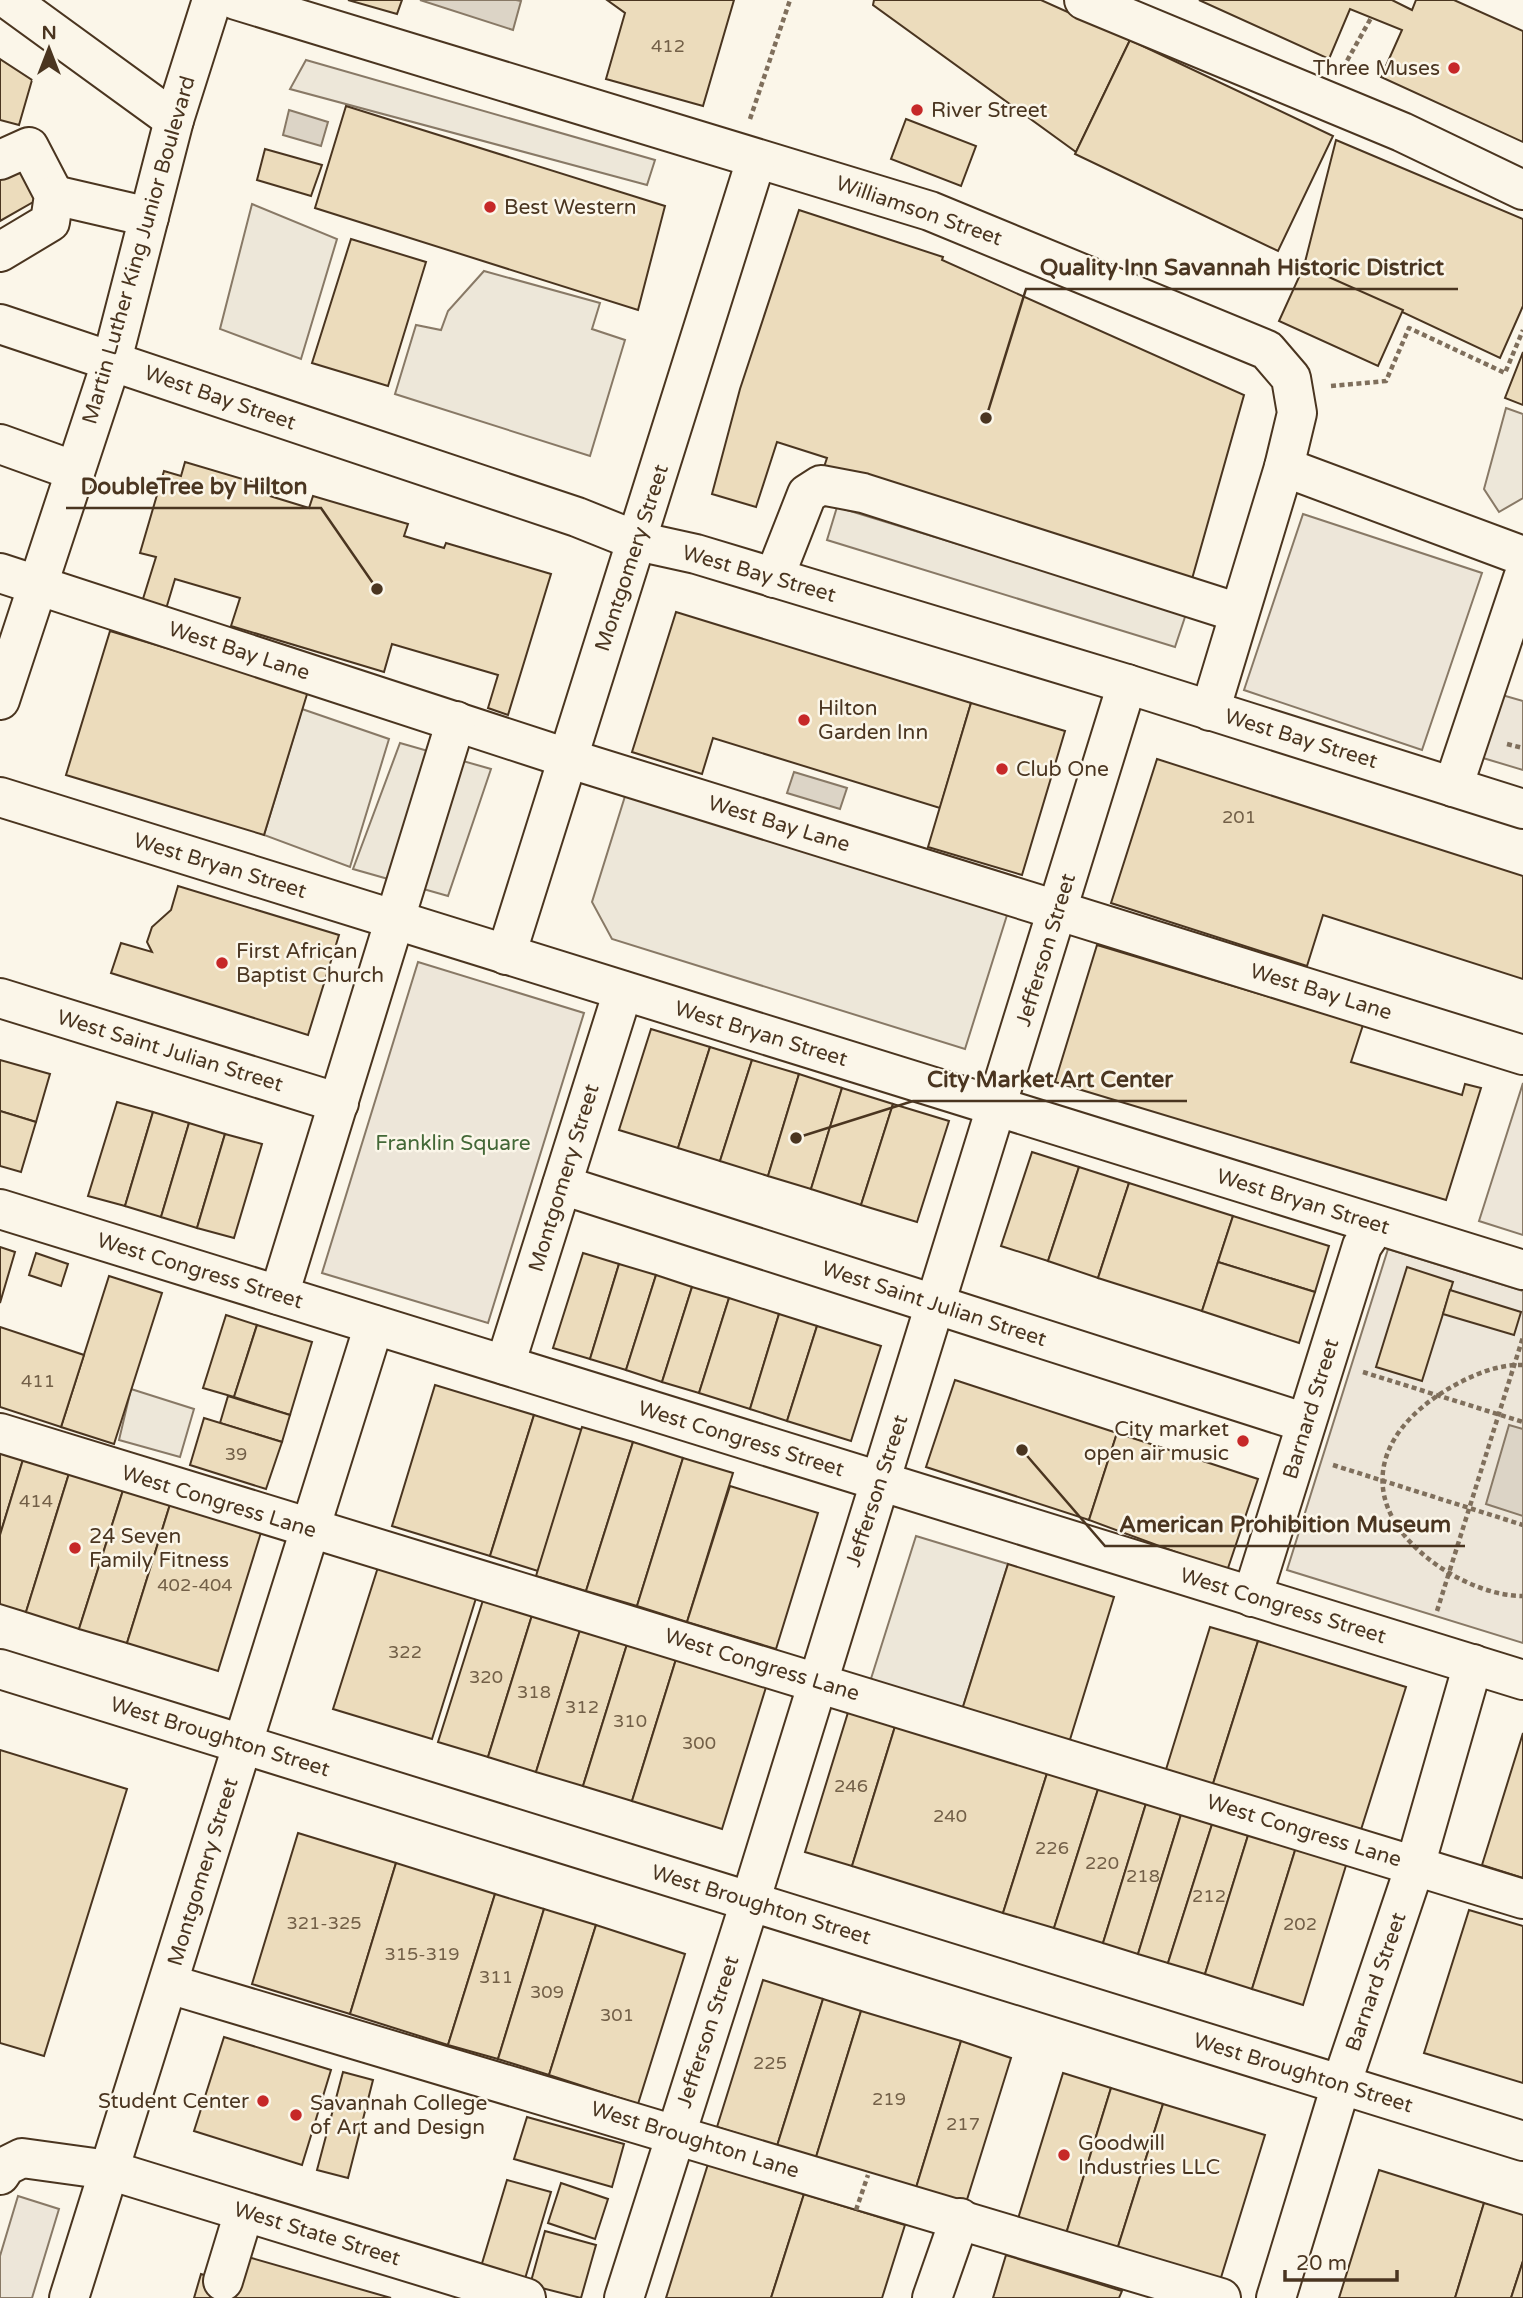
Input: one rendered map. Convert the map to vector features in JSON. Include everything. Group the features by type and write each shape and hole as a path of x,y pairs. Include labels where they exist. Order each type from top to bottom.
{"street":[{"path":"9,0 174,120"},
{"name":"Martin Luther King Junior Boulevard","path":"0,700 112,360 174,120 212,0"},
{"name":"Williamson Street","path":"236,0 752,143 942,215 1267,350 1291,378 1297,413 1284,467 1210,711"},
{"path":"1084,0 1402,132 1523,190"},
{"name":"Montgomery Street","path":"506,955 637,541 752,143"},
{"path":"0,160 29,147 54,195 50,222 0,252"},
{"path":"54,195 149,217"},
{"name":"West Bay Street","path":"0,324 577,517 637,541 695,554 1127,684 1523,809"},
{"path":"0,444 75,471"},
{"path":"1284,467 1523,556"},
{"path":"774,578 807,494 821,485 863,493 1239,613"},
{"name":"West Bay Lane","path":"0,573 568,758 1059,911 1119,940 1523,1055"},
{"path":"1453,787 1509,663 1523,578"},
{"name":"Jefferson Street","path":"624,2298 1059,911 1127,684"},
{"path":"279,1295 456,721"},
{"name":"West Bryan Street","path":"0,797 1523,1270"},
{"name":"Montgomery Street","path":"505,1365 623,991"},
{"name":"West Saint Julian Street","path":"0,998 339,1103"},
{"name":"West Saint Julian Street","path":"562,1185 1306,1423"},
{"name":"West Congress Street","path":"0,1209 1523,1680"},
{"name":"Barnard Street","path":"1252,1597 1362,1246 1376,1225"},
{"name":"Montgomery Street","path":"69,2298 374,1325"},
{"name":"West Congress Lane","path":"0,1433 309,1530 816,1681 1523,1899"},
{"name":"Barnard Street","path":"1276,2298 1342,2085 1415,1866 1473,1664"},
{"name":"West Broughton Street","path":"0,1669 1523,2141"},
{"name":"West Broughton Lane","path":"169,1984 1221,2298"},
{"name":"West State Street","path":"0,2175 5,2166 22,2158 109,2170 526,2298"},
{"path":"223,2281 244,2212"},
{"path":"932,2298 960,2218"}],"path":[{"path":"752,143 790,0"},
{"path":"1343,69 1371,18"},
{"path":"1293,389 1386,380 1409,328 1505,373 1523,330"},
{"path":"1437,1611 1451,1575 1523,1337"},
{"path":"1523,1365 1469,1376 1411,1415 1392,1442 1382,1481 1394,1526 1410,1545 1451,1575 1479,1587 1523,1596"},
{"path":"1360,1371 1523,1422"},
{"path":"1326,1471 1328,1463 1523,1525"},
{"path":"856,2210 868,2175"}],"green space":[{"path":"1303,514 1482,573 1422,750 1244,690"},
{"path":"1502,695 1523,701 1523,770 1483,758"},
{"name":"Franklin Square","path":"418,962 584,1013 488,1323 322,1273"},
{"path":"1523,1083 1523,1235 1479,1221"},
{"path":"1388,1249 1523,1291 1523,1643 1287,1570"},
{"path":"18,2196 59,2209 32,2298 0,2298 0,2256"}],"shaded area":[{"path":"420,0 516,0 521,1 513,30"},
{"path":"306,60 655,160 647,185 290,89"},
{"path":"289,110 328,122 321,146 283,135"},
{"path":"252,204 337,239 301,359 220,329"},
{"path":"484,271 600,303 592,329 625,340 590,456 395,394 416,325 441,330 448,311"},
{"path":"1506,408 1523,414 1523,498 1499,512 1484,489"},
{"path":"837,507 1186,614 1175,647 827,540"},
{"path":"302,709 389,739 350,867 264,835"},
{"path":"400,743 491,769 448,896 353,869"},
{"path":"794,772 847,788 840,809 787,793"},
{"path":"626,793 1008,912 965,1049 612,939 592,902"},
{"path":"131,1389 194,1409 180,1457 119,1440"},
{"path":"1509,1425 1523,1429 1523,1516 1486,1504"},
{"path":"916,1536 1008,1564 961,1713 869,1685"}],"building":[{"path":"348,0 402,0 397,14"},
{"path":"607,0 734,0 703,106 606,79 625,13"},
{"path":"874,0 1041,0 1130,40 1076,152 873,5"},
{"name":"Three Muses","path":"1199,0 1392,0 1412,10 1416,0 1454,0 1523,31 1523,142 1381,77 1402,30 1350,9 1329,59"},
{"path":"1130,40 1333,136 1278,251 1075,154"},
{"path":"0,59 32,80 19,125 0,120"},
{"name":"Best Western","path":"346,106 665,206 638,310 315,208"},
{"path":"906,119 976,146 961,186 891,159"},
{"path":"1336,140 1523,219 1523,306 1500,358 1304,266"},
{"path":"265,149 322,165 311,196 257,180"},
{"path":"23,165 42,197 0,221 0,178"},
{"path":"799,210 943,257 942,260 1244,395 1190,586 820,479 827,458 777,442 756,507 712,494 740,389"},
{"path":"351,239 426,262 388,386 312,363"},
{"path":"1304,266 1403,310 1378,366 1279,321"},
{"path":"1523,352 1523,405 1505,398"},
{"path":"185,462 273,488 270,496 309,508 313,496 408,524 404,536 444,548 446,543 551,574 508,715 488,708 498,675 392,644 384,672 231,626 240,598 175,579 166,609 142,602 156,557 140,553 164,471 181,476"},
{"name":"Hilton Garden Inn","path":"676,612 971,703 940,808 713,738 702,774 632,752"},
{"path":"110,631 308,691 264,835 66,775"},
{"name":"Club One","path":"971,703 1065,731 1022,875 928,847"},
{"path":"1157,759 1523,876 1523,979 1323,915 1307,966 1111,903"},
{"name":"First African Baptist Church","path":"178,886 339,935 308,1035 111,973 121,943 152,952 147,942 152,927 171,910"},
{"path":"1097,945 1363,1025 1351,1062 1462,1095 1465,1084 1481,1088 1446,1200 1055,1082"},
{"path":"651,1029 710,1047 678,1148 619,1130"},
{"path":"710,1047 752,1060 720,1161 678,1148"},
{"path":"0,1060 50,1074 36,1122 0,1111"},
{"path":"752,1060 799,1074 768,1176 720,1161"},
{"path":"799,1074 842,1088 811,1189 768,1176"},
{"path":"842,1088 893,1104 861,1205 811,1189"},
{"path":"117,1102 153,1112 125,1206 88,1196"},
{"path":"893,1104 949,1121 917,1222 861,1205"},
{"path":"0,1111 36,1122 21,1172 0,1166"},
{"path":"153,1112 189,1123 161,1217 125,1206"},
{"path":"189,1123 225,1134 197,1228 161,1217"},
{"path":"225,1134 262,1144 234,1238 197,1228"},
{"path":"1032,1152 1079,1167 1048,1261 1001,1246"},
{"path":"1079,1167 1129,1183 1098,1278 1048,1261"},
{"path":"1129,1183 1233,1216 1202,1311 1098,1278"},
{"path":"1233,1216 1329,1246 1315,1292 1218,1262"},
{"path":"0,1247 15,1252 0,1303"},
{"path":"36,1253 68,1264 61,1286 29,1275"},
{"path":"583,1253 619,1264 590,1359 553,1348"},
{"path":"1218,1262 1315,1292 1299,1343 1202,1311"},
{"path":"619,1264 656,1275 626,1370 590,1359"},
{"path":"1407,1267 1453,1282 1422,1381 1376,1367"},
{"path":"656,1275 692,1287 662,1382 626,1370"},
{"path":"109,1276 162,1293 114,1444 61,1427"},
{"path":"692,1287 729,1298 699,1393 662,1382"},
{"path":"1450,1290 1521,1312 1514,1335 1443,1314"},
{"path":"729,1298 779,1314 750,1409 699,1393"},
{"path":"779,1314 817,1326 787,1421 750,1409"},
{"path":"226,1315 257,1325 234,1397 203,1388"},
{"path":"257,1325 312,1342 290,1415 234,1397"},
{"path":"817,1326 881,1346 851,1441 787,1421"},
{"path":"0,1327 84,1355 61,1427 0,1407"},
{"path":"955,1380 1117,1433 1089,1520 926,1467"},
{"path":"435,1385 534,1415 490,1556 392,1526"},
{"path":"228,1396 290,1415 282,1442 220,1423"},
{"path":"534,1415 582,1430 538,1571 490,1556"},
{"path":"204,1418 282,1442 266,1489 190,1465"},
{"path":"582,1427 633,1442 586,1591 536,1576"},
{"path":"1117,1433 1258,1479 1227,1571 1089,1520"},
{"path":"633,1442 683,1458 637,1606 586,1591"},
{"path":"0,1445 25,1453 0,1535"},
{"path":"25,1453 71,1467 26,1612 0,1604 0,1535"},
{"path":"683,1458 733,1473 687,1622 637,1606"},
{"name":"24 Seven Family Fitness","path":"71,1467 125,1484 79,1629 26,1612"},
{"path":"125,1484 172,1498 127,1643 79,1629"},
{"path":"730,1486 818,1513 776,1649 687,1622"},
{"path":"172,1498 263,1526 218,1671 127,1643"},
{"path":"379,1564 477,1595 432,1739 333,1709"},
{"path":"1008,1564 1114,1597 1068,1746 961,1713"},
{"path":"484,1597 533,1612 488,1757 438,1742"},
{"path":"533,1612 581,1627 536,1772 488,1757"},
{"path":"581,1627 628,1641 583,1786 536,1772"},
{"path":"1210,1627 1258,1641 1211,1790 1164,1776"},
{"path":"628,1641 677,1656 632,1801 583,1786"},
{"path":"1258,1641 1406,1687 1359,1836 1211,1790"},
{"path":"677,1656 767,1684 722,1829 632,1801"},
{"path":"850,1706 897,1720 852,1866 805,1852"},
{"path":"897,1720 1049,1767 1003,1913 852,1866"},
{"path":"1523,1733 1523,1878 1482,1865"},
{"path":"0,1750 127,1789 44,2056 0,2043"},
{"path":"1049,1767 1100,1783 1054,1928 1003,1913"},
{"path":"1100,1783 1148,1797 1103,1943 1054,1928"},
{"path":"1148,1797 1183,1808 1138,1954 1103,1943"},
{"path":"1183,1808 1214,1818 1168,1963 1138,1954"},
{"path":"1214,1818 1250,1829 1205,1974 1168,1963"},
{"path":"1250,1829 1297,1844 1252,1989 1205,1974"},
{"path":"298,1833 396,1863 350,2014 252,1984"},
{"path":"1297,1844 1348,1859 1303,2005 1252,1989"},
{"path":"396,1863 495,1894 448,2045 350,2014"},
{"path":"495,1894 544,1909 498,2059 448,2045"},
{"path":"544,1909 596,1925 549,2075 498,2059"},
{"path":"1469,1910 1523,1926 1523,2083 1424,2053"},
{"path":"596,1925 685,1954 638,2104 549,2075"},
{"path":"763,1980 823,1999 777,2146 717,2127"},
{"path":"823,1999 861,2011 816,2157 777,2146"},
{"path":"861,2011 961,2041 915,2191 816,2157"},
{"name":"Student Center","path":"224,2037 331,2070 302,2165 194,2131"},
{"path":"961,2041 1011,2058 965,2206 915,2191"},
{"path":"343,2072 373,2080 348,2178 317,2170"},
{"name":"Goodwill Industries LLC","path":"1063,2073 1111,2088 1065,2237 1017,2222"},
{"path":"1111,2088 1163,2104 1116,2253 1065,2237"},
{"path":"1163,2104 1265,2135 1219,2284 1116,2253"},
{"path":"527,2117 624,2144 612,2187 514,2159"},
{"path":"708,2164 804,2194 771,2298 666,2298"},
{"path":"1379,2170 1484,2203 1455,2298 1339,2298"},
{"path":"507,2180 551,2192 524,2282 480,2270"},
{"path":"561,2183 608,2199 595,2239 548,2223"},
{"path":"804,2194 905,2225 882,2298 771,2298"},
{"path":"1484,2203 1523,2215 1523,2261 1511,2298 1455,2298"},
{"path":"545,2231 596,2245 581,2298 530,2285"},
{"path":"1006,2255 1122,2291 1119,2298 993,2298"},
{"path":"248,2257 391,2298 194,2298 201,2274 240,2286"},
{"path":"1523,2261 1523,2298 1511,2298"}],"place":[{"name":"Three Muses","path":"1454,68"},
{"name":"River Street","path":"917,110"},
{"name":"Best Western","path":"490,207"},
{"name":"Quality Inn Savannah Historic District","path":"986,418"},
{"name":"DoubleTree by Hilton","path":"377,589"},
{"name":"Hilton Garden Inn","path":"804,720"},
{"name":"Club One","path":"1002,769"},
{"name":"First African Baptist Church","path":"222,963"},
{"name":"City Market Art Center","path":"796,1138"},
{"name":"City market open air music","path":"1243,1441"},
{"name":"American Prohibition Museum","path":"1022,1450"},
{"name":"24 Seven Family Fitness","path":"75,1548"},
{"name":"Student Center","path":"263,2101"},
{"name":"Savannah College of Art and Design","path":"296,2115"},
{"name":"Goodwill Industries LLC","path":"1064,2155"}]}
